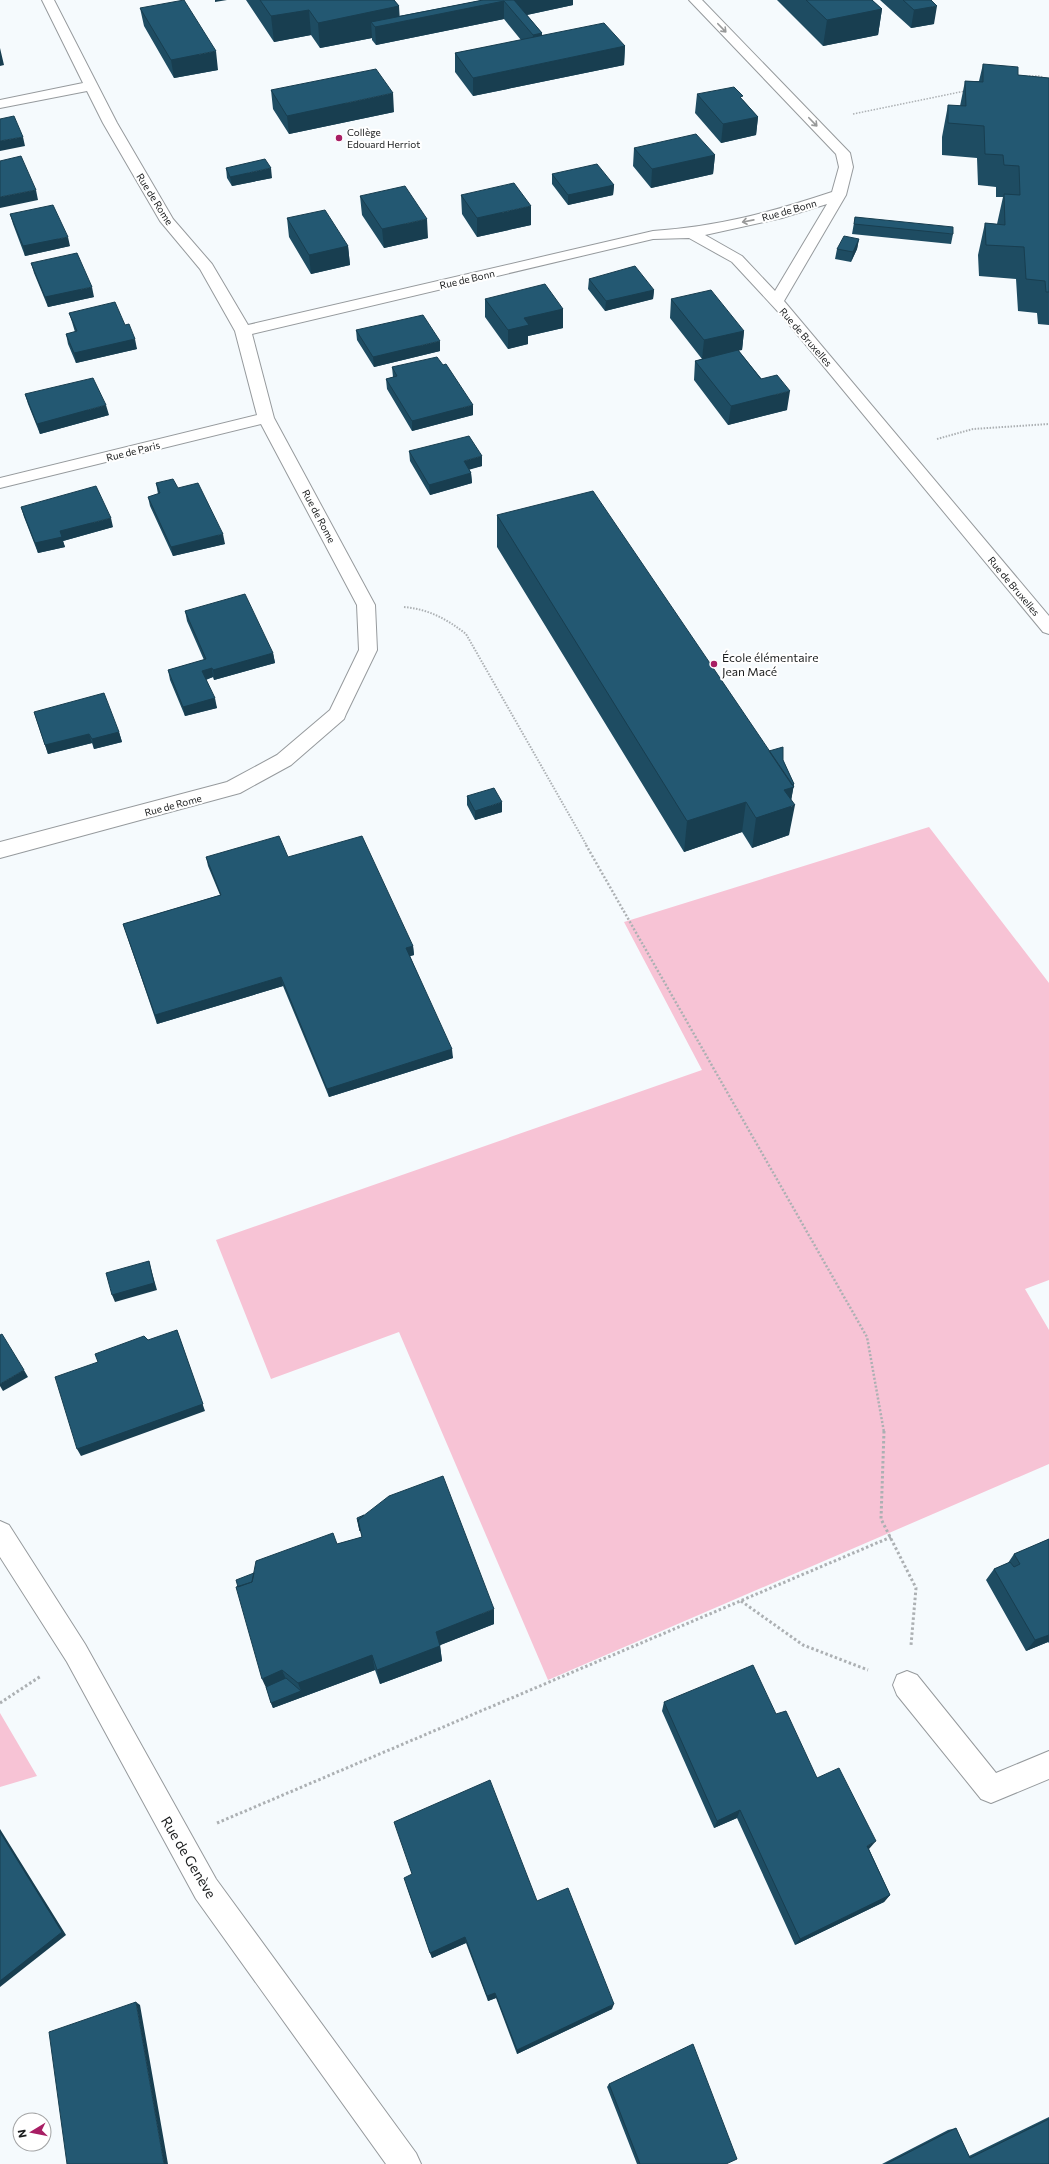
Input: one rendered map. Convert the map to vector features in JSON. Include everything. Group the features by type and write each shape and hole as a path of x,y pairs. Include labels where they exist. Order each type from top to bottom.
{"street":[{"name":"Rue de Rome","path":"0,850 233,788 284,760 337,714 368,650 366,605 266,418 243,331 206,267 167,221 90,86 48,0"},
{"name":"Rue de Bruxelles","path":"695,0 843,153 846,167 839,195 776,302 900,448 1049,628"},
{"path":"0,104 90,86"},
{"name":"Rue de Bonn","path":"243,331 653,235 692,233 777,215 839,195"},
{"path":"692,233 737,259 776,302"},
{"name":"Rue de Paris","path":"0,483 266,418"},
{"name":"Rue de Genève","path":"0,1534 76,1653 206,1889 405,2164"},
{"path":"907,1685 991,1789 1049,1766"}],"path":[{"path":"1034,81 1029,76 1040,76 1049,80"},
{"path":"812,121 927,100 971,90"},
{"path":"900,448 973,429 1049,424"},
{"path":"366,605 417,608 444,618 466,634 867,1337 884,1425 881,1519 916,1588 907,1685 803,1645 741,1601"},
{"path":"178,1839 891,1537"},
{"path":"0,1703 76,1653"}],"shaded area":[{"path":"929,827 1049,983 1049,1280 1025,1289 1049,1330 1049,1464 548,1680 399,1332 271,1379 216,1240 702,1070 624,922"},
{"path":"0,1713 37,1776 0,1787"}],"building":[{"path":"184,0 216,51 171,60 140,8"},
{"path":"260,0 394,0 399,6 318,23 309,10 271,16"},
{"path":"483,0 514,0 542,33 533,35 504,1 375,27 371,22"},
{"path":"806,0 872,0 882,9 827,20"},
{"path":"903,0 931,0 937,6 914,10"},
{"path":"604,23 625,46 473,78 455,53"},
{"path":"983,64 1018,67 1018,75 1049,78 1049,292 1046,292 1045,281 1026,279 1024,247 986,245 985,223 1005,225 1004,194 1020,195 1019,166 1004,165 1003,155 985,154 984,126 948,123 948,105 966,106 965,81 983,82"},
{"path":"376,69 393,93 287,116 271,90"},
{"path":"734,87 743,96 740,97 758,117 723,124 697,94"},
{"path":"14,116 23,137 0,141 0,119"},
{"path":"696,134 715,155 652,169 634,148"},
{"path":"21,156 36,190 0,197 0,161"},
{"path":"265,159 271,168 230,177 226,168"},
{"path":"597,164 614,185 568,195 552,174"},
{"path":"514,183 531,206 477,218 461,195"},
{"path":"405,186 427,219 382,229 360,196"},
{"path":"53,205 68,237 23,246 10,214"},
{"path":"325,210 348,246 309,255 287,218"},
{"path":"855,217 953,227 953,234 854,224"},
{"path":"844,236 859,239 853,252 837,249"},
{"path":"77,253 92,287 45,297 31,263"},
{"path":"635,266 654,290 606,301 589,279"},
{"path":"545,284 563,309 524,318 529,325 508,330 485,299"},
{"path":"711,290 744,331 704,340 671,299"},
{"path":"115,302 125,325 129,324 135,339 74,353 66,334 77,331 69,313"},
{"path":"423,315 440,341 373,357 356,330"},
{"path":"738,350 761,379 777,375 790,391 731,406 695,361"},
{"path":"437,357 443,365 446,364 473,405 412,421 386,379 397,376 392,367"},
{"path":"93,378 106,405 37,424 25,394"},
{"path":"469,436 482,456 464,461 471,473 429,485 409,451"},
{"path":"173,479 178,488 198,483 223,534 171,547 148,497 160,493 156,483"},
{"path":"96,486 111,518 60,531 62,537 35,543 21,507"},
{"path":"593,491 794,787 784,790 795,805 756,818 746,802 687,821 497,515"},
{"path":"245,594 273,653 213,670 212,668 202,671 215,698 183,707 168,670 206,659 185,611"},
{"path":"104,693 119,732 92,739 89,734 45,745 34,712"},
{"path":"783,747 783,760 794,784 792,785 769,751"},
{"path":"494,788 502,802 475,811 467,796"},
{"path":"279,836 288,857 362,836 413,946 406,948 452,1049 327,1089 281,977 155,1015 123,924 221,895 206,857"},
{"path":"149,1261 154,1283 112,1295 106,1273"},
{"path":"177,1330 203,1404 77,1449 55,1377 98,1362 95,1354 144,1336 148,1340"},
{"path":"2,1334 24,1370 0,1384 0,1335"},
{"path":"443,1476 494,1609 436,1632 440,1646 377,1670 372,1655 298,1683 282,1670 262,1679 236,1587 252,1582 256,1561 333,1533 337,1544 362,1537 358,1520 389,1496"},
{"path":"364,1515 358,1520 360,1531 357,1518"},
{"path":"1049,1539 1049,1635 1035,1640 994,1569 1010,1562 1014,1567 1020,1564 1014,1554"},
{"path":"254,1573 252,1582 238,1587 236,1580"},
{"path":"753,1665 776,1714 786,1711 817,1778 839,1768 876,1841 867,1846 890,1895 800,1939 740,1810 717,1821 664,1702"},
{"path":"286,1678 301,1691 271,1703 266,1687"},
{"path":"490,1780 537,1901 568,1888 614,2004 517,2050 495,1993 487,1996 465,1937 430,1953 404,1878 412,1874 394,1822"},
{"path":"0,1832 62,1932 0,1981"},
{"path":"136,2002 164,2164 67,2164 49,2032"},
{"path":"693,2044 737,2159 726,2164 640,2164 609,2084"},
{"path":"1049,2119 1049,2164 886,2164 956,2128 970,2158"}],"place":[{"name":"Collège Edouard Herriot","path":"339,138"},
{"name":"École élémentaire Jean Macé","path":"714,664"}]}
